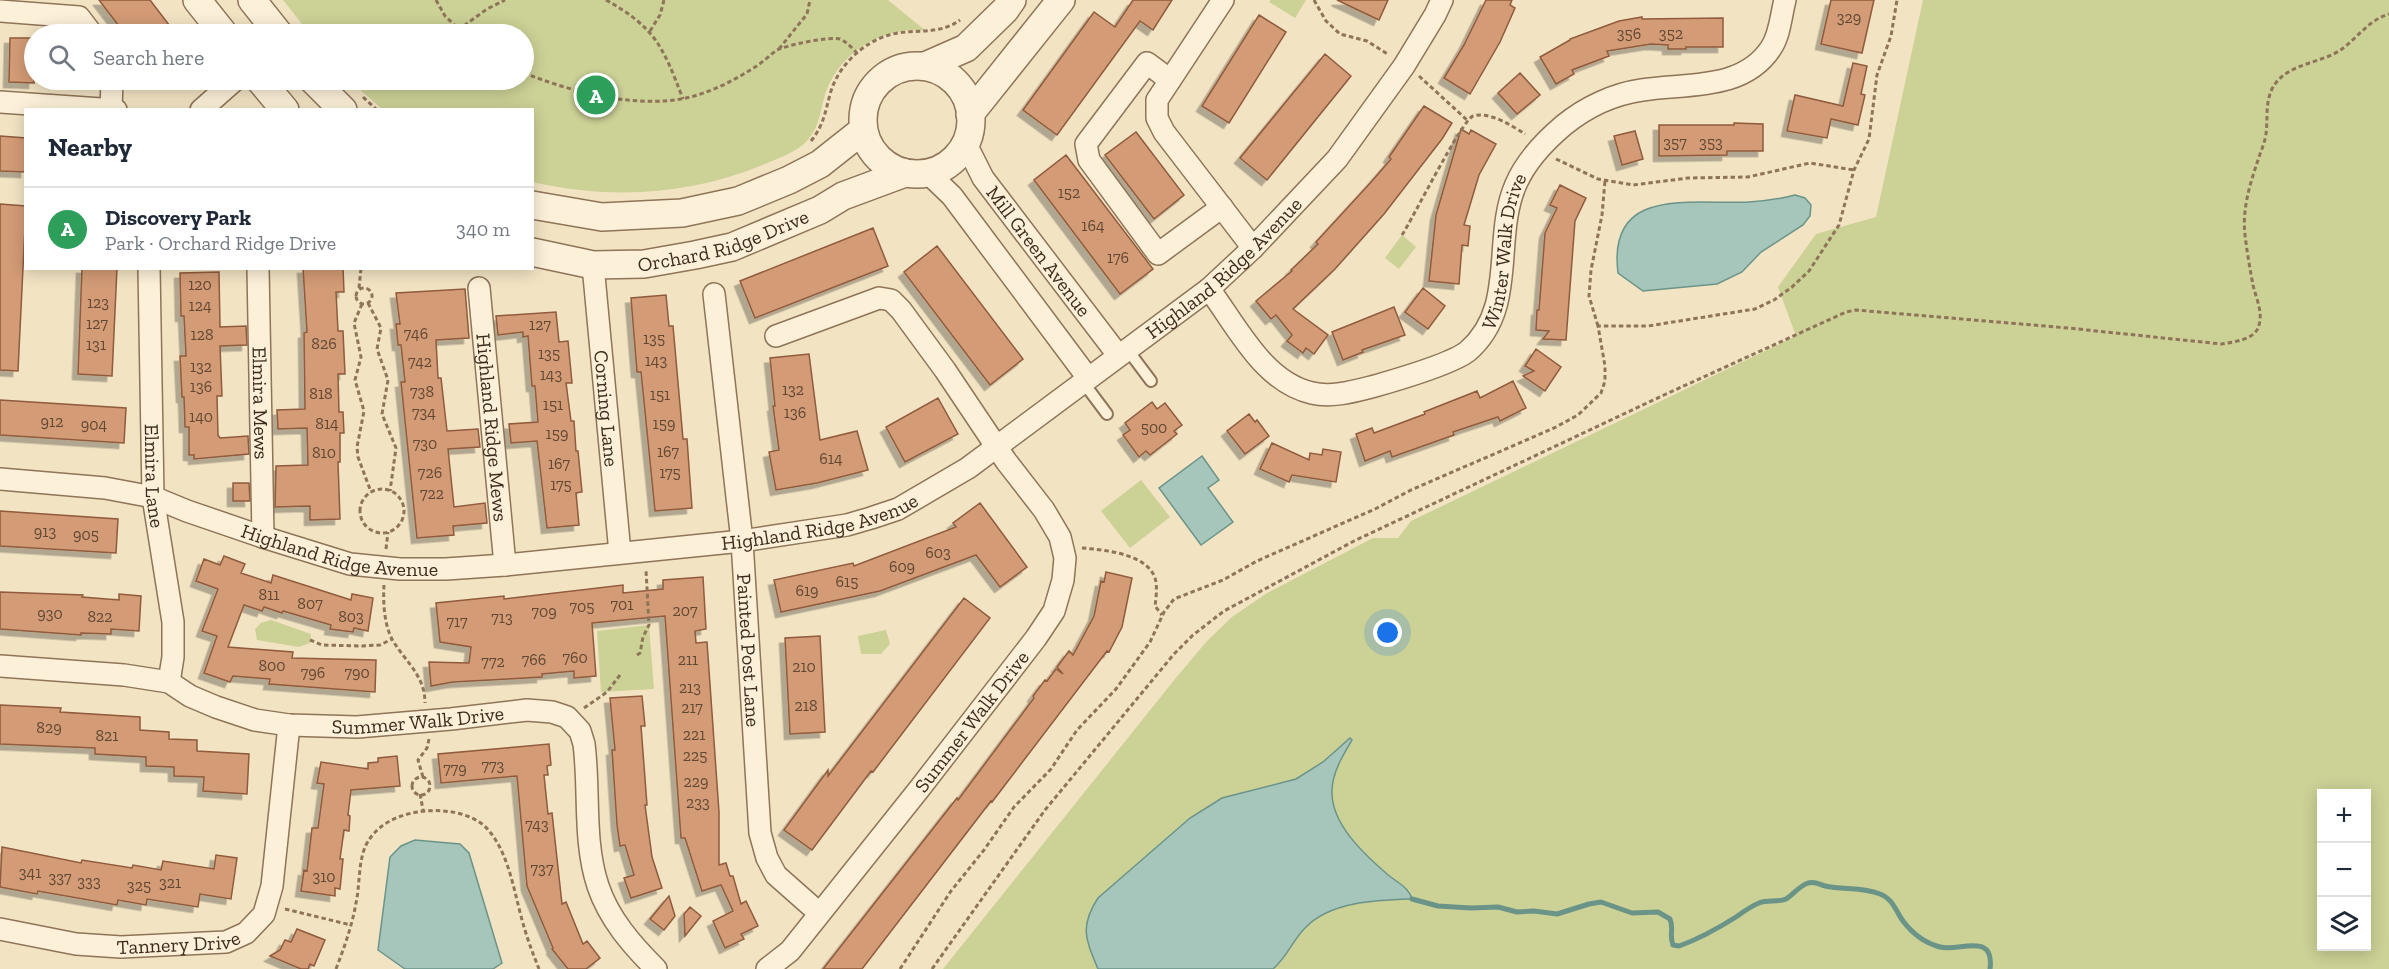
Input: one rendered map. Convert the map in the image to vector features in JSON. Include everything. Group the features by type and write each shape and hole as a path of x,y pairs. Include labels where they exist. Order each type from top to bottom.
{"street":[{"path":"197,0 216,24"},
{"path":"252,0 271,24"},
{"path":"925,66 966,48 1005,10 1012,0"},
{"path":"970,114 1061,0"},
{"path":"1223,0 1157,100 1157,118 1164,132 1253,248"},
{"name":"Highland Ridge Avenue","path":"0,479 105,488 153,497 263,537 350,564 385,567 446,569 505,565 742,541 847,525 898,508 937,488 996,448 1209,289 1253,248 1337,159 1404,66 1442,0"},
{"name":"Winter Walk Drive","path":"1209,289 1266,366 1288,385 1314,394 1344,394 1448,362 1468,351 1479,337 1498,301 1507,216 1515,185 1541,147 1565,124 1587,108 1612,98 1640,90 1724,80 1756,65 1772,47 1785,0"},
{"path":"0,11 74,8 85,24"},
{"path":"1170,80 1147,63 1086,144 1089,160 1158,254 1222,207"},
{"path":"907,66 934,67 947,74 958,83 968,99 970,114 972,125 966,144 951,163 916,173 888,166 872,150 864,130 863,116 866,100 873,87 892,71 907,66"},
{"path":"113,90 114,108"},
{"path":"203,108 224,90"},
{"path":"268,90 283,108"},
{"path":"323,90 341,108"},
{"path":"0,102 98,108"},
{"name":"Orchard Ridge Drive","path":"534,205 602,217 681,213 727,203 789,180 820,164 864,130"},
{"name":"Mill Green Avenue","path":"966,144 978,171 1122,352"},
{"name":"Orchard Ridge Drive","path":"534,252 593,265 644,264 732,247 820,210 843,196 916,173"},
{"name":"Mill Green Avenue","path":"916,173 952,196 1086,380"},
{"name":"Corning Lane","path":"593,265 620,553"},
{"name":"Elmira Lane","path":"149,270 153,497 173,622 173,657 169,681"},
{"name":"Elmira Mews","path":"258,270 263,537"},
{"name":"Highland Ridge Mews","path":"479,288 505,565"},
{"name":"Painted Post Lane","path":"714,294 742,541 760,832 766,858 776,875 819,913"},
{"name":"Summer Walk Drive","path":"767,969 790,951 920,788 1054,611 1063,580 1065,558 1060,537 1044,510 996,448 945,370 901,310 891,300 879,298 776,336"},
{"name":"Summer Walk Drive","path":"0,666 124,675 169,681 190,696 216,707 255,720 289,726 339,727 427,722 527,710 552,712 567,717 571,722"},
{"path":"571,722 580,731 584,744 591,855 598,886 611,915 621,930 656,969"},
{"name":"Tannery Drive","path":"0,929 76,944 121,947 226,942 246,933 264,914 272,886 289,726"}],"lane":[{"path":"1122,352 1151,381"},
{"path":"1086,380 1107,414"}],"path":[{"path":"436,0 453,24"},
{"path":"466,24 487,9 505,0"},
{"path":"606,0 632,14 650,31 668,58 684,99"},
{"path":"650,31 660,15 664,0"},
{"path":"534,76 588,93 647,100 684,99 731,81 778,50 807,14 810,0"},
{"path":"1598,326 1648,326 1755,309 1774,300 1809,271 1839,225 1854,170 1869,139 1877,75 1891,36 1897,0"},
{"path":"932,969 1046,810 1193,634 1247,598 1354,541 1846,312 1931,316 2221,344 2253,335 2259,326 2259,309 2245,232 2246,199 2266,135 2267,105 2273,87 2284,76 2301,65 2331,55 2343,48 2369,24 2389,14"},
{"path":"804,147 820,130 836,79 857,53 883,37 895,33 935,30 956,23 965,16"},
{"path":"778,50 836,38 846,42 857,53"},
{"path":"1402,235 1467,120 1474,116 1504,122 1566,165 1605,181 1633,185 1688,178 1748,177 1810,163 1854,170"},
{"path":"900,969 946,898 1014,807 1051,769 1077,730 1116,689 1150,642 1168,604 1182,594 1223,580 1257,561 1294,546 1324,530 1554,428 1578,415 1601,393 1605,381 1605,366 1590,296 1591,270 1602,215 1605,181"},
{"path":"360,270 359,289 356,297 362,304"},
{"path":"359,289 365,287 371,291 372,297 368,303 362,304"},
{"path":"368,303 381,328 377,349 388,380 382,414 396,448 390,491"},
{"path":"362,304 354,323 361,357 355,380 364,411 357,447 358,457 371,492"},
{"path":"377,489 390,491 400,500 403,515 396,528 388,532 373,532 366,526 361,518 360,509 363,500 371,492 377,489"},
{"path":"388,532 385,609 392,639 421,679 429,740 427,748 418,760 423,777"},
{"path":"1062,548 1085,548 1127,555 1140,560 1156,581 1155,606 1162,615"},
{"path":"637,655 640,653 643,637 649,625 646,550"},
{"path":"310,640 322,645 362,646 380,645 392,639"},
{"path":"571,722 582,710 607,692 620,675"},
{"path":"420,794 430,789 428,780 423,777 416,778 413,784 414,790 420,794 423,811"},
{"path":"336,969 351,925 365,847 372,835 395,818 423,811 446,811 478,822 489,830 499,845 539,969"},
{"path":"266,904 351,925"}],"green space":[{"path":"283,0 888,0 926,31 895,32 855,52 834,75 827,89 817,124 810,137 801,147 786,155 737,174 708,182 679,188 621,192 562,188 534,182 534,108 381,108 360,90 534,90 534,24 302,24"},
{"path":"1271,0 1306,0 1295,18 1269,2"},
{"path":"1923,0 2389,0 2389,969 1273,969 1305,928 1327,912 1370,901 1412,899 1410,891 1360,848 1340,821 1334,807 1332,792 1334,779 1350,739 1323,762 1296,779 1222,798 1190,818 1098,898 1089,917 1087,933 1098,969 943,969 1175,679 1207,641 1232,617 1267,593 1373,538 1398,538 1411,521 1796,336 1778,287 1816,234 1876,217"},
{"path":"1402,235 1416,247 1399,269 1385,258"},
{"path":"1141,480 1170,517 1130,548 1101,511"},
{"path":"271,620 311,634 310,643 299,647 257,640 255,629 261,623"},
{"path":"649,625 654,689 601,692 597,631"},
{"path":"886,630 890,644 881,654 861,654 858,636"}],"water":[{"path":"1795,195 1805,198 1811,205 1810,216 1803,225 1761,252 1742,272 1717,284 1643,291 1618,273 1618,245 1626,225 1640,213 1658,206 1680,203 1749,202"},
{"path":"1202,456 1219,480 1208,488 1233,522 1201,545 1159,488"},
{"path":"1350,738 1352,740 1339,764 1332,784 1333,803 1337,815 1359,848 1405,888 1412,899 1370,901 1327,912 1305,928 1273,969 1098,969 1090,950 1086,926 1098,898 1190,818 1222,798 1296,779 1323,762"},
{"path":"415,840 460,844 469,853 502,963 493,969 405,969 378,950 390,857 401,846"}],"building":[{"path":"99,0 150,0 168,24 117,24"},
{"path":"1133,0 1172,0 1153,30 1140,21 1057,135 1023,110 1094,12 1115,27"},
{"path":"1337,0 1388,0 1379,20"},
{"path":"1486,0 1512,0 1510,5 1515,8 1500,42 1470,94 1444,78 1464,45"},
{"path":"1831,0 1874,0 1862,53 1821,44"},
{"path":"1259,15 1286,32 1229,123 1202,106"},
{"path":"1642,17 1642,19 1723,18 1723,47 1668,49 1668,45 1651,44 1607,51 1609,56 1572,70 1574,74 1556,84 1540,57 1570,39 1619,21"},
{"path":"10,38 24,38 24,83 9,82"},
{"path":"1325,54 1351,76 1267,180 1240,158"},
{"path":"1853,63 1867,66 1861,94 1865,95 1858,125 1831,119 1827,138 1787,131 1795,95 1843,106"},
{"path":"1520,73 1540,95 1517,114 1498,93"},
{"path":"1424,106 1452,123 1384,214 1335,269 1293,309 1328,335 1314,354 1306,348 1303,353 1287,341 1292,335 1276,315 1271,319 1256,301 1292,271 1318,244 1316,242 1391,159 1389,157"},
{"path":"1734,123 1763,124 1763,151 1727,151 1727,155 1659,156 1659,125 1734,125"},
{"path":"1461,129 1469,134 1471,130 1496,144 1479,175 1464,225 1470,226 1468,246 1462,245 1459,284 1429,281 1436,215"},
{"path":"1635,131 1643,159 1622,165 1614,136"},
{"path":"1136,132 1184,195 1154,219 1105,155"},
{"path":"0,136 24,138 24,172 0,171"},
{"path":"1066,155 1153,269 1120,294 1034,180"},
{"path":"1560,185 1586,198 1575,221 1566,340 1543,339 1549,331 1536,330 1545,233 1557,208 1550,205"},
{"path":"0,204 24,206 24,247 18,371 0,370"},
{"path":"873,228 888,266 755,318 740,281"},
{"path":"937,246 1023,359 990,385 904,272"},
{"path":"82,270 117,270 112,376 78,374"},
{"path":"303,270 343,270 344,292 336,292 338,331 343,331 345,374 338,374 339,412 343,412 344,433 340,433 340,462 338,462 340,519 310,520 310,506 275,507 276,466 308,465 307,428 278,429 277,410 305,409 304,333 307,332"},
{"path":"219,272 220,327 246,326 247,345 220,346 222,396 217,396 218,435 220,438 248,436 249,454 194,459 194,455 189,455 189,427 185,427 184,397 182,397 180,356 186,356 184,316 181,316 180,273"},
{"path":"1423,288 1445,306 1428,329 1405,312"},
{"path":"465,289 469,338 436,340 438,378 441,378 447,431 478,429 480,447 448,449 454,507 485,503 487,523 453,526 454,535 417,538 401,382 405,382 396,324 400,324 396,293"},
{"path":"666,295 669,326 673,326 683,439 687,439 692,508 655,511 641,372 637,372 631,298"},
{"path":"1394,307 1405,335 1362,350 1363,352 1343,360 1332,332"},
{"path":"556,312 559,342 568,341 572,383 566,383 571,421 574,421 582,492 576,493 579,525 547,528 537,441 511,443 509,424 538,422 535,386 532,386 528,336 523,337 523,332 498,335 496,316"},
{"path":"1536,349 1561,367 1545,391 1523,376 1534,371 1525,366"},
{"path":"809,354 820,440 857,431 868,470 817,483 776,490 769,452 779,450 770,358"},
{"path":"1513,381 1526,408 1500,421 1498,417 1453,432 1454,435 1392,457 1390,451 1365,461 1356,434 1372,428 1374,433 1477,391 1480,398"},
{"path":"938,398 958,434 905,462 886,427"},
{"path":"0,400 126,408 124,443 0,435"},
{"path":"1152,402 1157,409 1165,403 1182,425 1174,431 1177,434 1150,455 1146,451 1139,457 1123,435 1130,430 1125,423"},
{"path":"1249,414 1255,422 1257,420 1269,436 1245,454 1227,431"},
{"path":"1272,443 1309,460 1310,453 1322,455 1323,449 1341,452 1336,482 1292,475 1289,482 1260,469"},
{"path":"233,483 249,483 250,501 233,501"},
{"path":"980,503 1027,567 1000,587 976,555 880,591 781,612 774,580 853,563 854,566 956,527 953,523"},
{"path":"0,511 118,519 116,553 0,546"},
{"path":"224,556 245,564 241,573 271,583 273,575 351,600 352,594 373,598 368,631 354,628 353,632 330,629 331,625 283,611 282,613 264,607 262,611 244,605 228,647 293,652 292,658 376,660 375,692 269,684 270,679 233,676 230,682 204,673 217,636 202,631 218,589 196,581 204,559 220,565"},
{"path":"1106,572 1132,578 1122,627 1109,652 1107,651 862,969 823,969 957,798 958,800 1045,680 1047,681 1056,669 1063,674 1057,667 1069,651 1073,655 1094,616 1101,581 1104,582"},
{"path":"703,577 706,629 695,631 696,643 707,642 719,812 719,865 726,863 730,876 733,876 741,904 746,901 758,926 741,934 744,939 725,948 713,921 733,911 721,885 702,891 685,838 681,838 665,616 592,623 596,676 574,678 574,671 542,674 542,677 453,682 431,686 429,662 469,663 471,647 440,642 436,603 504,596 504,599 623,585 623,593 663,589 663,580"},
{"path":"0,592 83,595 82,597 119,600 119,594 141,596 139,631 111,629 111,634 81,633 81,635 0,629"},
{"path":"964,598 990,618 812,850 784,830 828,770 828,776"},
{"path":"820,636 825,732 790,734 785,638"},
{"path":"642,696 645,726 641,726 647,805 645,805 652,857 662,888 631,898 624,878 634,875 625,845 620,846 617,825 612,750 615,750 610,698"},
{"path":"0,705 61,708 60,712 140,717 140,730 169,732 169,739 197,740 197,751 249,754 247,794 203,791 204,777 174,776 174,767 146,766 146,757 95,754 95,748 0,744"},
{"path":"549,744 551,765 547,766 548,775 544,775 548,814 552,813 562,904 566,902 583,944 587,941 600,958 586,969 568,969 552,949 527,886 517,776 441,783 438,754"},
{"path":"397,756 400,786 351,790 349,831 344,830 340,859 343,859 340,889 335,888 335,896 301,891 304,870 307,871 312,828 318,828 324,784 317,783 321,762 368,769 368,763 378,762 378,758"},
{"path":"2,847 81,863 82,860 161,870 163,861 214,869 216,855 237,858 231,899 200,894 198,907 147,899 146,905 118,900 117,905 38,891 37,894 0,887"},
{"path":"669,896 675,916 664,930 650,919"},
{"path":"690,907 701,916 685,936 684,914"},
{"path":"297,929 325,940 314,966 310,964 308,969 301,969 270,956 280,950 285,940 291,942"}],"waterway":[{"path":"1412,899 1438,906 1498,907 1517,912 1534,911 1557,914 1601,902 1632,913 1658,912 1670,919 1672,942 1673,945 1679,946 1715,930 1756,904 1786,899 1810,882 1832,887 1867,890 1884,896 1891,902 1903,921 1919,937 1929,943 1948,948 1974,946 1987,950 1990,957 1990,969"}],"place":[{"name":"Discovery Park","path":"596,95"}]}
